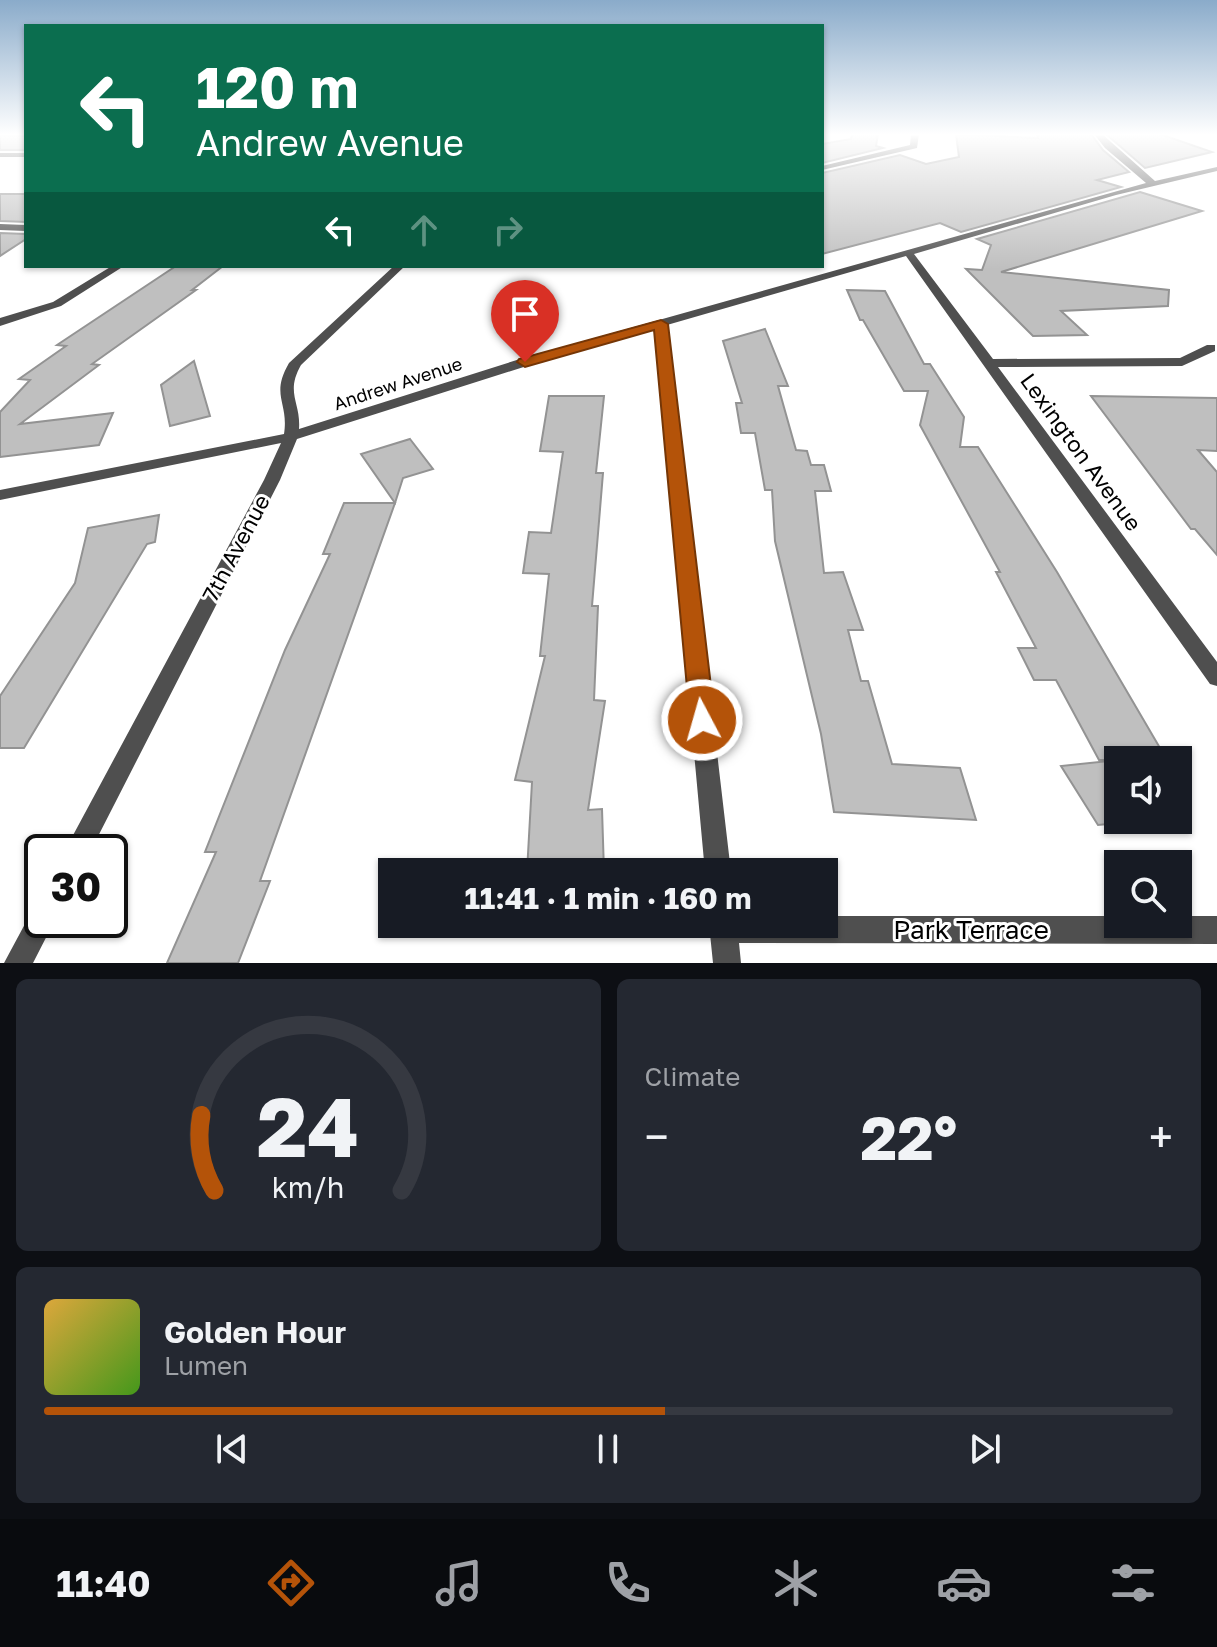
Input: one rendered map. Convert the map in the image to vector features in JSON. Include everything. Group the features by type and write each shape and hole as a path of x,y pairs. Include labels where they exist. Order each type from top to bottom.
{"street":[{"path":"1147,179 1153,184"},
{"name":"Andrew Avenue","path":"0,495 289,437 525,362 1175,179"},
{"path":"0,227 24,228"},
{"name":"Lexington Avenue","path":"908,252 1208,654 1217,678"},
{"path":"0,322 57,304 116,268"},
{"name":"7th Avenue","path":"86,834 272,480 292,430 284,388 287,377 296,363 398,268"},
{"path":"661,324 717,858"},
{"path":"990,363 1182,362 1211,348"},
{"name":"Park Terrace","path":"838,928 1217,930"},
{"path":"18,963 31,938"},
{"path":"725,938 727,963"}],"building":[{"path":"824,179 1101,179 1097,180 1121,187 961,232 940,223 824,253"},
{"path":"1140,192 1202,211 1001,272 1169,290 1168,306 1061,311 1087,335 1033,336 966,269 982,270 991,245 977,239"},
{"path":"0,194 24,194 24,222 0,221"},
{"path":"0,233 24,234 24,240 0,256"},
{"path":"173,268 220,268 192,290 196,290 92,364 99,365 20,424 113,413 99,445 0,457 0,412 30,380 19,379 66,346 57,345"},
{"path":"847,290 885,291 924,364 930,364 964,417 960,447 978,447 1057,572 1159,746 1104,746 1104,760 1099,760 1056,680 1034,680 1018,648 1036,648 996,572 1000,572 920,425 928,391 904,391 863,320 860,320"},
{"path":"765,329 788,386 778,386 796,450 807,451 811,465 824,465 831,491 815,491 824,573 843,572 863,630 848,630 861,681 868,681 892,764 960,768 976,820 834,812 821,734 775,541 772,490 765,490 755,433 741,433 736,403 742,403 723,341"},
{"path":"194,361 210,416 170,426 161,385"},
{"path":"549,396 604,396 596,473 603,473 592,606 598,606 594,700 605,701 588,810 602,809 604,858 528,858 532,782 515,780 545,656 540,656 549,574 523,573 529,532 551,533 563,452 540,451"},
{"path":"1091,396 1217,398 1217,451 1198,450 1217,472 1217,555 1195,529 1191,529"},
{"path":"410,439 433,469 403,478 395,503 361,454"},
{"path":"344,503 395,503 260,881 270,881 238,963 167,963 216,852 205,852 285,650 330,554 323,554"},
{"path":"159,515 155,542 147,544 24,748 0,748 0,696 75,583 88,528"},
{"path":"1104,761 1104,824 1098,825 1061,766"}],"route":[{"path":"525,362 661,324 702,720"}]}
